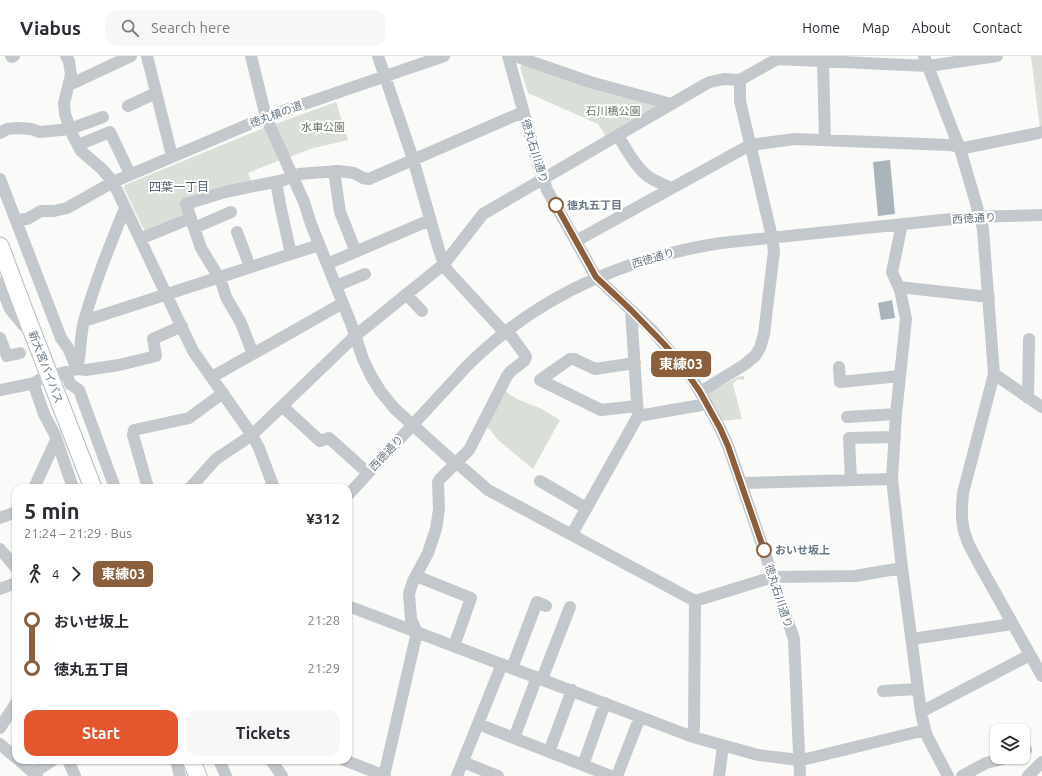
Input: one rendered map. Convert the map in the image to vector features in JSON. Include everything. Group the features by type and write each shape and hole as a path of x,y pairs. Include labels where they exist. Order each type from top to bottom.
{"highway":[{"name":"新大宮バイパス","path":"0,246 14,300 54,376 92,484"},
{"name":"新大宮バイパス","path":"0,260 24,326 54,376 72,457 82,484"},
{"path":"193,764 198,776"},
{"path":"204,764 209,776"}],"street":[{"path":"66,56 71,75 64,103 65,114 70,129 81,151 102,169 113,182 193,351 252,435 259,448 272,484"},
{"path":"69,85 131,56"},
{"path":"147,56 172,156"},
{"path":"251,56 266,117 304,202 319,245 343,303 362,359 371,376 394,409 488,490 695,601 773,577 855,576 902,568"},
{"path":"352,763 384,776 417,632 411,619 409,594 413,581 428,553 436,529 440,509 438,482 469,450 507,376 528,359 506,332 448,271 444,264 413,159 378,56"},
{"name":"徳丸槙の道","path":"16,220 27,219 41,211 54,211 67,208 130,174 266,117 444,56"},
{"name":"徳丸石川通り","path":"508,56 543,180 547,190 596,277 631,310 678,360 700,392 725,440 794,639 800,776"},
{"path":"515,56 590,82 671,104"},
{"path":"194,484 216,459 252,435 355,336 444,264 483,214 618,136 704,84 724,79 740,80 777,59 788,58 823,62 926,61 998,56"},
{"path":"926,61 961,152 980,217 983,229 989,297 994,374 963,493 962,519 964,532 968,543 1012,624 1035,657 1042,676"},
{"path":"823,62 825,140"},
{"path":"700,392 744,365 755,356 760,348 764,334 774,251 740,101 740,80"},
{"path":"128,106 156,93"},
{"path":"253,354 241,323 226,298 221,281 202,248 186,204 225,192 284,180 299,174 334,171 354,173 363,178 369,179 523,112"},
{"path":"0,133 7,129 18,128 31,129 40,132 70,129 103,117"},
{"path":"78,145 110,132 130,174"},
{"path":"576,241 750,145 795,138 950,145 964,148 1042,132"},
{"path":"618,136 643,173 652,180 672,188"},
{"path":"334,171 340,212 356,252"},
{"path":"0,179 61,338 68,348 54,376"},
{"path":"276,182 291,254"},
{"path":"72,484 35,388 79,360 82,328 95,285 126,208"},
{"path":"140,239 231,212"},
{"name":"西徳通り","path":"352,490 467,366 488,347 506,332 551,300 596,277 647,259 721,243 971,217 1042,215"},
{"path":"327,264 430,220"},
{"path":"902,224 892,272 892,275 899,286 906,319 896,414 892,479 921,712 928,738 948,776"},
{"path":"237,232 250,267"},
{"path":"84,321 319,245"},
{"path":"336,286 365,274"},
{"path":"0,283 14,300"},
{"path":"899,286 989,297"},
{"path":"406,294 422,311"},
{"path":"212,377 343,303"},
{"path":"572,534 638,411 631,310"},
{"path":"0,390 54,376 119,365 156,356 153,339 182,326"},
{"path":"0,338 7,356 20,353"},
{"path":"1028,398 1029,339"},
{"path":"635,363 595,369 574,359 570,359 542,374 540,380 601,410 638,411 707,404"},
{"path":"839,367 840,382 900,376"},
{"path":"994,374 1042,407"},
{"path":"54,376 79,390 114,484"},
{"path":"147,484 133,435 134,430 188,418 223,393"},
{"path":"282,406 320,441 329,438 368,473"},
{"path":"847,417 896,414"},
{"path":"851,480 849,438 895,437"},
{"path":"36,484 56,440"},
{"path":"741,483 892,479"},
{"path":"540,481 586,508"},
{"path":"0,518 12,514"},
{"path":"0,549 12,563"},
{"path":"416,576 472,598 454,646"},
{"path":"0,589 12,584"},
{"path":"693,737 695,601"},
{"path":"457,776 478,724 537,602 546,606"},
{"path":"514,738 570,607"},
{"path":"352,608 693,737 758,755 799,760 925,730"},
{"path":"912,639 1012,624"},
{"path":"921,712 1035,657"},
{"path":"883,691 918,689"},
{"path":"549,752 572,690"},
{"path":"583,765 605,703"},
{"path":"0,728 12,709"},
{"path":"617,776 640,716"},
{"path":"478,724 611,776"},
{"path":"0,744 12,754"},
{"path":"719,776 723,746"},
{"path":"463,762 498,776"},
{"path":"962,776 990,762"},
{"path":"1028,776 1042,762"},
{"path":"23,764 35,774 48,764"},
{"path":"70,764 75,776"},
{"path":"177,764 180,776"},
{"path":"214,764 218,776"},
{"path":"221,764 226,776"},
{"path":"274,764 282,776"}],"green space":[{"path":"1031,56 1042,56 1042,128 1040,129"},
{"name":"石川橋公園","path":"524,63 655,103 655,109 607,138 598,124 528,93 520,67"},
{"name":"水車公園","path":"336,102 348,140 310,149 290,157 275,124"},
{"name":"水車公園","path":"266,127 280,160 248,173 252,183 191,197 184,217 145,232 124,188 125,185"},
{"path":"744,376 744,380 738,379 733,384 742,419 721,421 706,394 738,377"},
{"path":"503,390 517,399 542,409 560,420 533,469 498,440 486,425"}],"building":[{"path":"890,160 895,214 878,216 873,162"},
{"path":"892,300 895,318 881,320 878,303"}],"bus line":[{"name":"東練03","path":"556,205 596,277 652,330 678,360 700,392 728,446 764,550"}],"place":[{"name":"徳丸五丁目","path":"556,205"},
{"name":"おいせ坂上","path":"764,550"}],"district":[{"name":"四葉一丁目","path":"179,186"}]}
